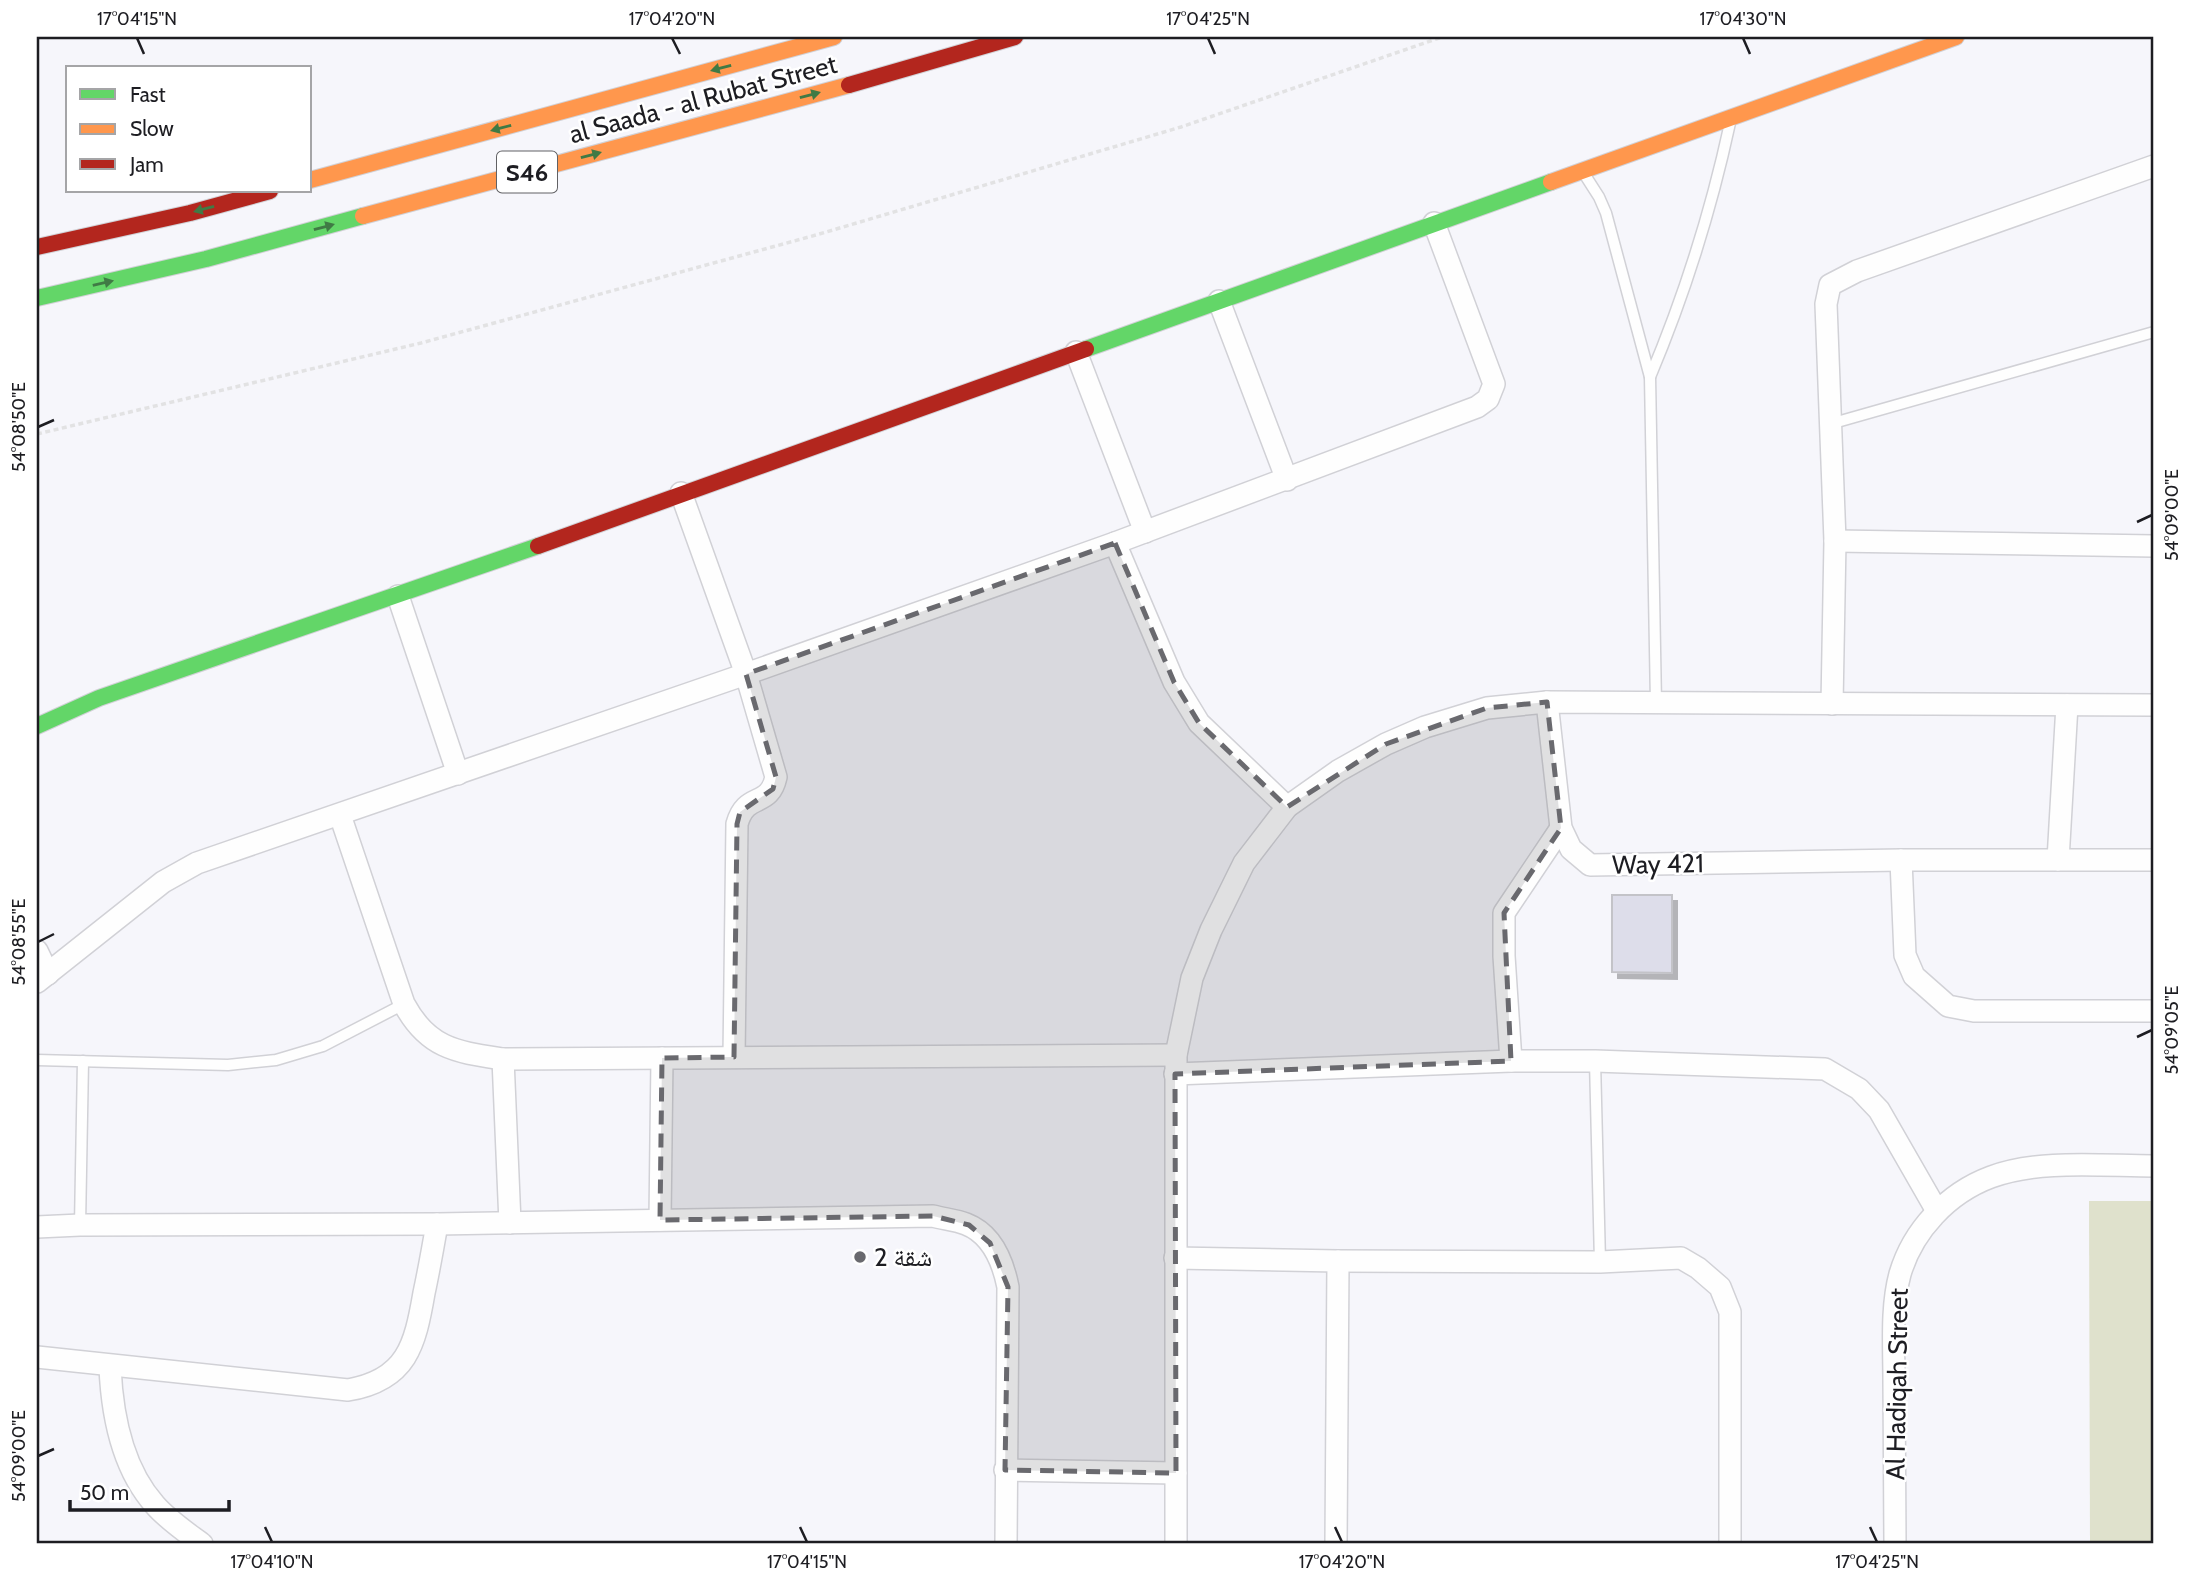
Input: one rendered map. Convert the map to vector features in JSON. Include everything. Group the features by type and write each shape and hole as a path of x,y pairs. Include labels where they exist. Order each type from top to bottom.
{"main road":[{"name":"al Saada - al Rubat Street","path":"312,179 834,37"},
{"name":"al Saada - al Rubat Street","path":"37,298 206,260 965,53 1014,37"},
{"path":"37,726 99,698 398,596 1955,37"},
{"path":"37,247 190,213 266,192"}],"street":[{"path":"1832,704 1835,541 1826,304 1830,285 1857,271 2154,166"},
{"path":"37,951 42,978 180,872 235,849 746,674 1115,543 1477,407 1488,399 1494,384 1434,223"},
{"path":"1219,301 1287,480"},
{"path":"1076,352 1145,532"},
{"path":"681,493 746,674 776,777 774,789 740,812 737,824 734,1057"},
{"path":"1835,541 2154,546"},
{"path":"1115,543 1174,682 1199,723 1287,807"},
{"path":"398,596 458,774"},
{"path":"1176,1544 1175,1064 1192,978 1211,930 1244,863 1287,807 1339,771 1386,744 1425,727 1487,708 1546,702 2154,705"},
{"name":"Way 421","path":"1546,702 1561,828 1571,849 1590,865 1901,860 2154,860"},
{"path":"2058,860 2067,705"},
{"path":"340,815 404,1004 414,1023 434,1041 459,1052 503,1059 734,1057 1175,1064 1595,1061 1825,1069 1859,1089 1880,1110 1937,1212"},
{"path":"1511,1061 1504,913 1561,828"},
{"path":"1901,860 1905,955 1914,976 1948,1006 1974,1011 2154,1011"},
{"path":"660,1220 662,1058"},
{"path":"503,1059 510,1223"},
{"name":"Al Hadiqah Street","path":"1895,1544 1894,1326 1899,1277 1906,1258 1937,1212 1946,1201 1973,1185 2025,1168 2154,1166"},
{"path":"37,1227 933,1216 969,1225 990,1243 1003,1263 1008,1287 1006,1544"},
{"path":"37,1357 110,1367 348,1390 371,1384 401,1363 414,1342 437,1224"},
{"path":"1175,1258 1600,1262 1681,1258 1698,1268 1720,1287 1730,1312 1730,1544"},
{"path":"1336,1544 1338,1261"},
{"path":"110,1367 114,1415 130,1463 155,1505 202,1544"},
{"path":"1005,1470 1176,1473"}],"lane":[{"path":"1650,377 1696,256 1731,117"},
{"path":"1581,171 1591,183 1606,213 1650,377 1656,703"},
{"path":"1830,424 2154,332"},
{"path":"37,1060 228,1065 276,1060 323,1046 404,1004"},
{"path":"80,1225 83,1061"},
{"path":"1595,1061 1600,1262"}],"path":[{"path":"37,434 421,343 816,235 1181,127 1442,37"}],"highlighted area":[{"path":"1115,543 1174,682 1199,723 1287,807 1386,744 1487,708 1547,702 1561,828 1504,913 1511,1061 1175,1074 1176,1473 1005,1470 1008,1287 990,1243 969,1225 933,1216 660,1220 662,1058 734,1057 737,824 740,812 773,789 776,777 746,674"}],"green space":[{"path":"2089,1201 2154,1201 2154,1544 2090,1544"}],"building":[{"path":"1612,895 1672,895 1672,973 1612,972"}],"traffic: fast":[{"path":"1086,349 1551,182"},
{"path":"37,298 206,259 363,216"},
{"path":"37,726 99,698 538,546"}],"traffic: slow":[{"path":"312,179 834,37"},
{"path":"1551,182 1956,37"},
{"path":"363,216 849,85"}],"traffic: jam":[{"path":"849,85 1015,37"},
{"path":"37,247 190,213 266,192"},
{"path":"538,546 1086,349"}],"place":[{"name":"شقة 2","path":"860,1257"}]}
